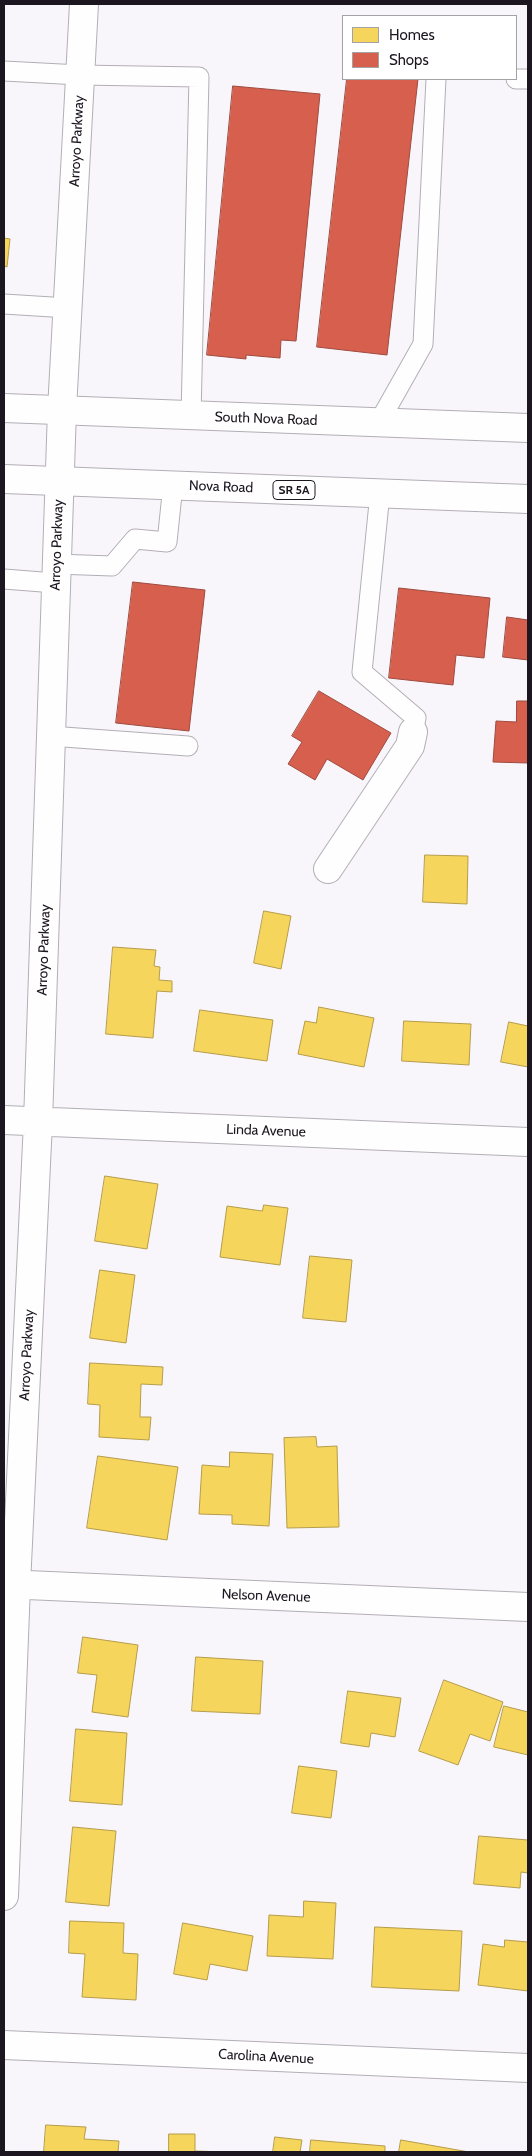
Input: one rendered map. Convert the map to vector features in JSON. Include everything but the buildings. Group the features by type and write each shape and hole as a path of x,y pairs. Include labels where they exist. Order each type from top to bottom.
{"street":[{"name":"Arroyo Parkway","path":"4,1896 10,1585 38,1122 62,410 84,4"},
{"name":"South Nova Road","path":"4,408 528,428"},
{"name":"Nova Road","path":"4,479 528,499"},
{"path":"328,869 410,746 413,732"},
{"name":"Linda Avenue","path":"4,1120 528,1142"},
{"name":"Nelson Avenue","path":"10,1585 528,1607"},
{"name":"Carolina Avenue","path":"4,2045 528,2068"}],"lane":[{"path":"4,71 80,75 199,77 191,416"},
{"path":"379,422 423,344 436,80"},
{"path":"4,304 68,308"},
{"path":"4,580 112,566 135,539 167,542 173,485"},
{"path":"380,493 362,672 416,718 413,732"},
{"path":"50,736 188,746"}]}
